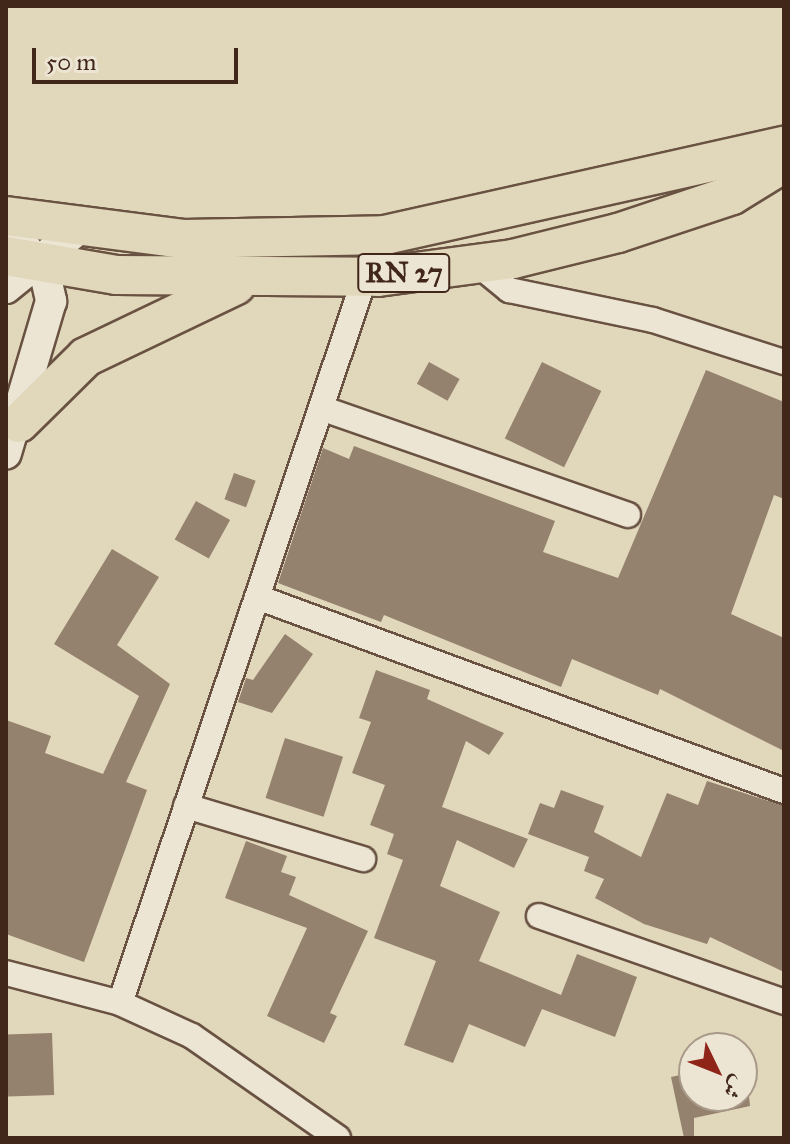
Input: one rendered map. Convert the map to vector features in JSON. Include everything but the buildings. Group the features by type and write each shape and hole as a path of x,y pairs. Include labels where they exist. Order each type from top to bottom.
{"main road":[{"name":"RN 27","path":"6,218 183,239 385,235 784,146"},
{"name":"RN 27","path":"21,258 116,275 249,280 365,277 476,263 680,214 732,195 784,163"},
{"path":"12,438 86,357 249,280"}],"street":[{"path":"6,218 21,258 51,301 12,438"},
{"path":"6,288 21,258 80,228"},
{"path":"476,263 509,290 653,320 784,362"},
{"path":"120,1003 365,277"},
{"path":"321,408 628,515"},
{"path":"257,597 784,791"},
{"path":"186,806 363,859"},
{"path":"539,916 784,1002"},
{"path":"6,973 120,1003 230,1058 338,1138"}]}
